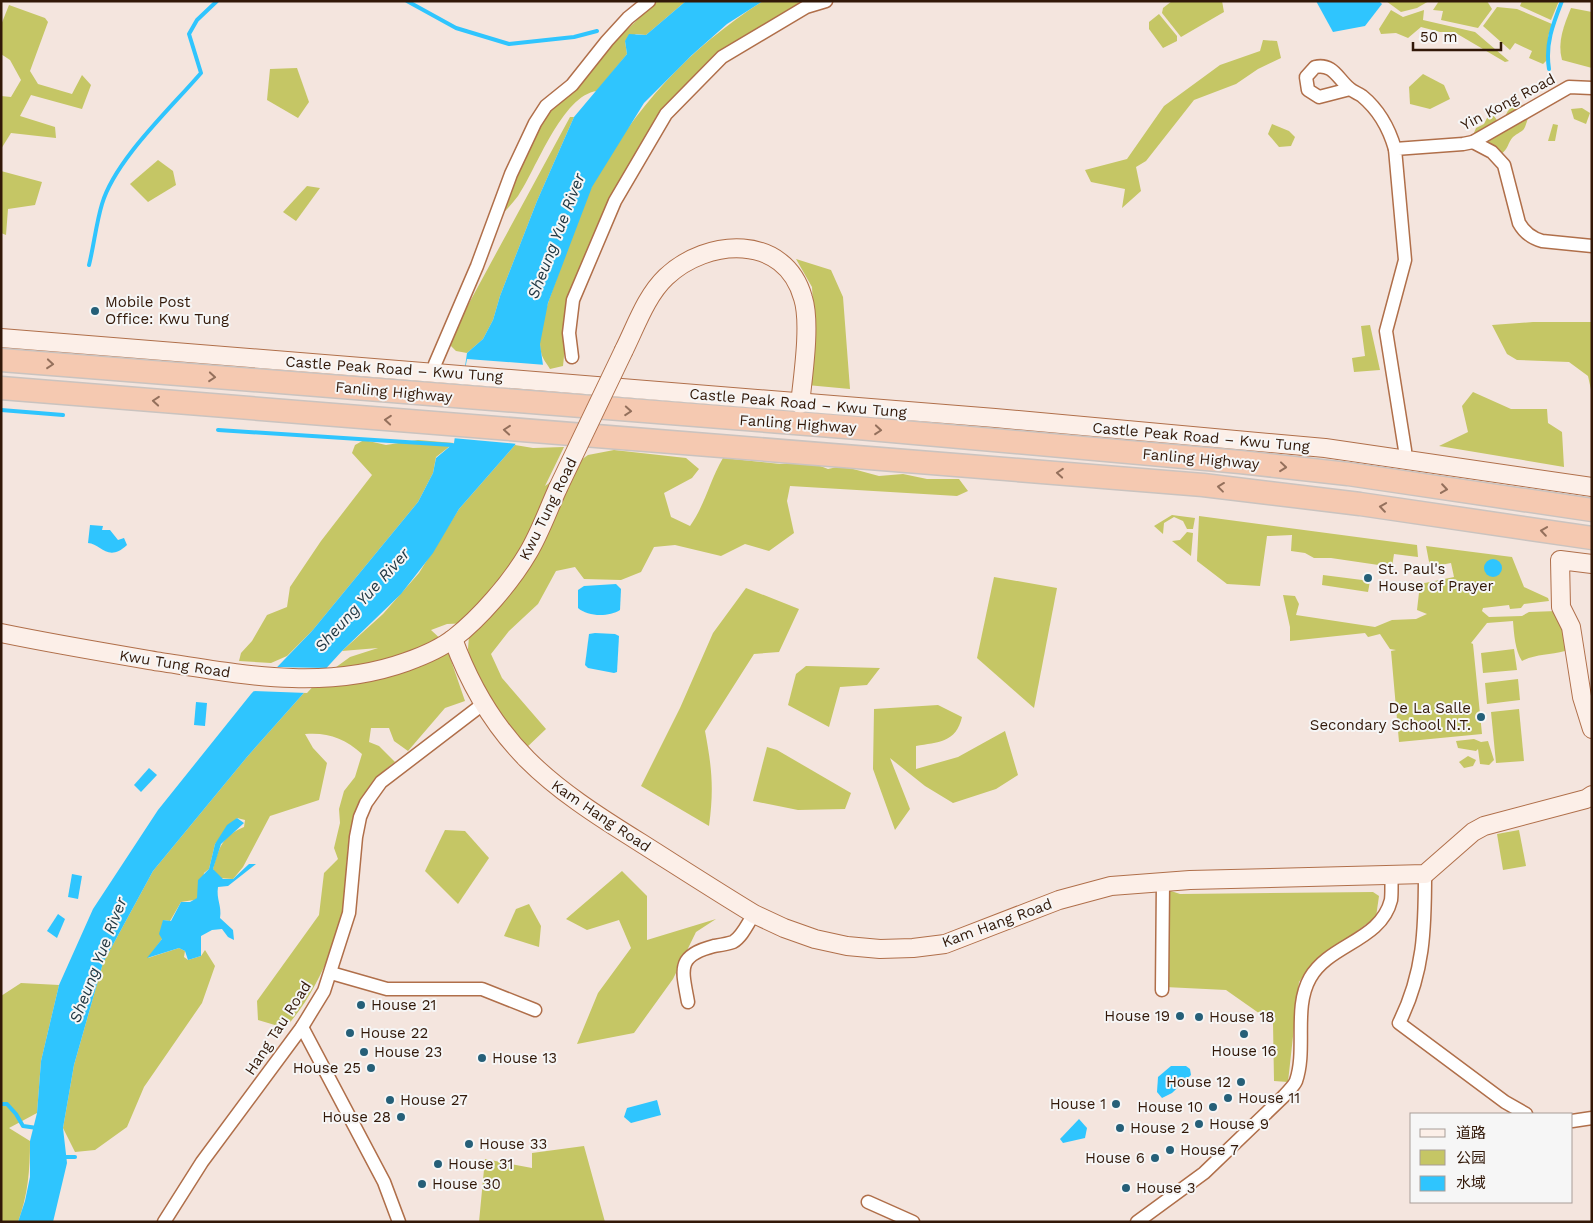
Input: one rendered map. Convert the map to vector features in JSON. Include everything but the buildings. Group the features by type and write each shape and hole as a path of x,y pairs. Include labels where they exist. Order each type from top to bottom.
{"highway":[{"name":"Fanling Highway","path":"1,360 858,428 1287,467 1592,510"},
{"name":"Fanling Highway","path":"1,388 1203,485 1360,504 1592,538"}],"street":[{"path":"436,373 435,364 477,266 511,174 536,123 546,106 572,85 628,18 649,1"},
{"path":"572,358 568,333 573,300 615,201 666,114 722,57 806,7 826,1"},
{"name":"Yin Kong Road","path":"1395,149 1473,142 1570,87 1592,88"},
{"path":"1350,89 1360,94 1375,109 1390,132 1395,149 1405,260 1386,331 1405,450 1404,460"},
{"path":"1473,142 1492,152 1504,165 1514,209 1523,230 1534,239 1542,241 1592,246"},
{"name":"Kwu Tung Road","path":"1,634 243,675 302,680 351,677 388,669 425,655 453,639 495,597 518,569 529,551 654,290 679,266 704,253 720,248 758,250 784,266 797,282 804,298 806,317 800,404"},
{"name":"Castle Peak Road – Kwu Tung","path":"1,338 458,374 800,404 996,418 1325,448 1592,487"},
{"path":"1592,564 1560,560 1561,607 1571,627 1582,697 1592,729"},
{"name":"Kam Hang Road","path":"453,639 483,704 514,747 564,793 754,914 784,928 815,939 863,947 913,948 945,944 1059,900 1110,886 1164,882 1425,874"},
{"name":"Hang Tau Road","path":"164,1222 202,1162 302,1027 324,991 349,913 356,837 366,803 381,782 483,704"},
{"path":"1524,1113 1505,1102 1399,1023 1418,976 1422,956 1425,937 1425,874 1473,832 1484,826 1586,799 1592,795"},
{"path":"1137,1222 1204,1173 1284,1096 1296,1081 1308,980 1324,959 1365,935 1380,920 1391,898 1392,876"},
{"path":"1162,990 1164,882"},
{"path":"688,1002 684,967 688,956 697,950 732,942 739,938 754,914"},
{"path":"331,973 387,989 482,989 535,1010"},
{"path":"302,1027 384,1182 399,1222"},
{"path":"1573,1121 1592,1118"},
{"path":"868,1202 913,1222"}],"green space":[{"path":"657,1 686,1 646,35 636,34 625,41 627,54 597,91 584,96 572,105 561,119 518,196 498,219 531,142 549,111 574,92 611,45"},
{"path":"763,1 809,1 719,53 656,117 600,221 570,297 563,366 550,369 543,359 541,352 542,324 574,230 592,186 626,131 645,105 666,82 711,39"},
{"path":"1172,1 1222,1 1224,12 1181,37 1162,13 1163,8"},
{"path":"1386,1 1429,1 1417,8 1401,12"},
{"path":"1439,1 1487,1 1492,9 1478,28 1441,20 1443,11 1433,10"},
{"path":"1522,1 1559,1 1551,20 1520,6"},
{"path":"9,5 45,18 48,22 30,71 38,84 72,94 82,75 91,85 82,109 31,95 20,116 55,127 56,138 11,133 1,149 1,96 11,97 21,80 10,60 1,54 1,25"},
{"path":"1497,7 1517,9 1552,24 1548,37 1548,59 1543,64 1529,58 1532,51 1515,43 1510,50 1483,26"},
{"path":"1571,8 1592,12 1592,68 1562,60 1561,40"},
{"path":"1391,10 1403,17 1424,10 1423,20 1475,32 1509,61 1505,62 1454,32 1440,32 1421,27 1408,38 1396,33 1381,34 1379,29"},
{"path":"1159,14 1177,36 1177,41 1163,48 1149,29 1149,22"},
{"path":"1263,40 1277,41 1281,58 1258,69 1236,84 1194,100 1146,161 1136,167 1141,191 1122,208 1125,189 1091,182 1085,170 1127,159 1164,106 1220,65 1260,51"},
{"path":"297,68 309,102 298,118 267,100 270,69"},
{"path":"1423,74 1444,85 1450,99 1430,109 1410,104 1409,87"},
{"path":"1520,102 1528,118 1524,129 1511,139 1507,148 1501,154 1471,140 1476,128 1484,124 1487,118 1494,116 1502,127 1508,112"},
{"path":"1582,108 1590,113 1586,124 1574,119 1571,109"},
{"path":"570,117 574,117 537,201 500,296 493,320 483,339 467,353 456,351 450,345 461,318"},
{"path":"1272,124 1289,131 1295,137 1291,146 1279,147 1268,134"},
{"path":"1553,124 1558,125 1555,141 1548,141"},
{"path":"158,160 173,171 176,185 148,202 130,184"},
{"path":"1,171 42,182 35,205 8,209 6,235 1,233"},
{"path":"307,186 320,188 296,221 283,212"},
{"path":"796,259 831,270 843,297 850,389 807,385 814,320 812,287"},
{"path":"1533,322 1592,322 1592,394 1588,376 1569,362 1517,360 1507,354 1492,325"},
{"path":"1370,325 1380,370 1354,372 1352,358 1365,356 1361,326"},
{"path":"1473,392 1511,409 1547,409 1548,423 1562,432 1564,467 1439,446 1468,432 1462,406"},
{"path":"364,440 386,445 418,440 454,443 436,457 433,473 418,502 312,631 287,656 271,663 239,661 241,653 252,641 267,615 287,607 290,587 321,541 372,475 352,453 355,445"},
{"path":"515,445 533,448 564,447 545,486 588,455 614,450 686,458 699,469 692,478 664,493 671,517 690,526 700,509 723,458 780,464 810,462 828,469 842,466 879,476 903,474 927,479 959,479 968,491 957,496 790,486 787,501 794,533 769,551 745,544 721,556 675,545 654,547 641,572 621,580 584,579 575,567 556,571 538,604 509,631 491,654 502,678 546,729 524,750 473,673 468,649 470,623 447,624 431,630 445,643 465,701 445,708 408,751 394,741 389,728 371,728 369,742 379,746 395,762 375,779 362,797 354,816 349,836 345,901 341,928 317,981 300,1010 285,1028 258,1020 257,1001 319,915 324,873 338,859 334,848 340,823 339,809 344,791 355,777 362,754 342,740 321,734 305,734 313,748 327,763 319,800 270,816 243,867 233,879 218,878 213,869 222,844 231,834 244,827 245,820 237,818 215,844 209,869 204,873 200,899 181,902 170,921 163,920 162,939 148,958 179,948 185,951 184,957 188,960 201,956 205,950 215,966 202,1003 144,1087 127,1127 95,1150 75,1152 63,1128 74,1065 103,963 153,871 247,757 310,686 350,657 378,648 342,651 383,614 419,573 459,509"},
{"path":"1172,515 1195,518 1193,529 1187,529 1183,521 1174,517 1164,523 1163,534 1154,526"},
{"path":"1199,516 1417,545 1418,557 1394,554 1392,567 1331,558 1314,558 1305,553 1291,551 1292,535 1267,536 1260,586 1227,584 1197,561"},
{"path":"1187,532 1193,533 1191,556 1172,541 1180,540"},
{"path":"1426,546 1512,557 1524,587 1548,598 1549,601 1524,604 1521,608 1510,609 1509,605 1483,608 1482,611 1489,617 1522,616 1529,612 1557,611 1562,616 1568,653 1565,651 1522,661 1516,647 1513,621 1487,623 1471,643 1473,644 1482,734 1399,742 1391,651 1396,650 1390,649 1380,634 1368,637 1365,633 1290,641 1290,627 1283,595 1295,596 1299,604 1296,615 1375,627 1392,620 1416,619 1427,614 1417,610 1420,584 1454,577 1451,563 1430,567"},
{"path":"1323,575 1370,581 1368,592 1322,585"},
{"path":"994,577 1057,588 1034,708 977,658"},
{"path":"746,588 799,609 779,652 754,654 705,731 712,779 709,826 641,786 680,708 713,633"},
{"path":"1514,649 1517,670 1483,673 1481,653"},
{"path":"806,666 880,668 867,685 840,687 829,727 788,705 796,674"},
{"path":"1518,679 1520,700 1487,704 1485,683"},
{"path":"938,705 962,717 959,726 951,737 945,740 916,746 916,769 958,757 1005,731 1018,775 996,789 953,803 925,786 890,758 910,809 895,830 873,769 874,709"},
{"path":"1519,709 1524,761 1496,763 1491,712"},
{"path":"1474,739 1481,742 1488,741 1494,760 1489,765 1480,764 1478,749 1476,751 1458,748 1456,741"},
{"path":"767,747 777,750 851,793 845,809 798,810 753,801"},
{"path":"1468,756 1476,760 1473,766 1464,768 1459,762"},
{"path":"445,830 465,831 489,858 458,904 425,871"},
{"path":"1519,830 1526,866 1503,870 1497,834"},
{"path":"622,871 647,896 647,940 716,919 696,932 673,979 634,1033 577,1044 598,993 631,948 619,920 587,930 566,919"},
{"path":"1168,890 1180,894 1373,892 1379,896 1376,917 1312,964 1299,982 1288,1082 1274,1081 1273,1023 1226,990 1165,987"},
{"path":"529,904 541,926 539,947 504,936 516,909"},
{"path":"21,983 59,985 41,1061 37,1113 9,1128 30,1141 29,1172 24,1202 18,1222 1,1222 1,996"},
{"path":"584,1146 605,1222 479,1222 485,1159 532,1168 532,1153"}],"water":[{"name":"Sheung Yue River","path":"686,1 763,1 727,24 692,55 644,103 592,187 548,303 540,344 543,365 515,445 459,509 433,553 401,594 342,651 310,686 247,757 153,871 103,963 74,1065 63,1128 67,1163 53,1222 18,1222 30,1177 30,1141 37,1113 41,1061 59,985 93,909 158,810 251,694 312,631 418,502 433,473 436,458 454,443 467,353 483,339 493,320 500,296 537,201 574,117 627,54 625,41 629,34 646,35"},
{"path":"1316,1 1379,1 1382,4 1365,26 1333,32"},
{"path":"90,525 103,526 102,530 110,530 118,540 124,538 127,545 120,550 110,553 88,543"},
{"path":"1493,559 1499,562 1502,568 1499,574 1493,577 1487,574 1484,568 1487,562"},
{"path":"616,584 621,589 620,610 610,614 599,615 587,613 578,608 578,590 584,586"},
{"path":"589,634 619,636 617,672 588,668 585,665"},
{"path":"196,702 207,703 205,726 194,725"},
{"path":"149,768 157,775 141,792 134,785"},
{"path":"237,818 244,823 221,844 213,869 223,879 233,879 249,864 256,864 228,886 218,887 220,918 233,930 234,940 228,937 222,929 212,930 201,936 201,956 188,960 185,951 179,948 147,958 162,939 159,934 163,920 171,921 181,902 190,902 197,898 198,880 209,869 215,844 227,825"},
{"path":"72,874 82,876 78,899 68,897"},
{"path":"58,914 65,919 57,938 47,931"},
{"path":"1171,1066 1186,1066 1190,1069 1191,1075 1172,1093 1162,1098 1157,1092 1158,1077"},
{"path":"657,1100 661,1115 631,1123 624,1117 627,1108"},
{"path":"1079,1119 1087,1128 1085,1138 1063,1143 1060,1139"}],"pier":[{"path":"467,359 546,365 518,444 452,438"},
{"path":"273,667 330,668 307,693 251,691"}],"waterway":[{"path":"89,265 98,219 109,187 131,153 201,73 189,34 197,20 217,1"},
{"path":"407,1 456,28 509,44 574,37 597,31"},
{"path":"1549,69 1549,43 1562,1"},
{"path":"1,410 63,415"},
{"path":"218,430 452,445"},
{"path":"1,1104 7,1104 23,1126 37,1128"},
{"path":"62,1157 75,1157"}],"place":[{"name":"Mobile Post Office: Kwu Tung","path":"95,311"},
{"name":"St. Paul's House of Prayer","path":"1368,578"},
{"name":"De La Salle Secondary School N.T.","path":"1481,717"},
{"name":"House 21","path":"361,1005"},
{"name":"House 19","path":"1180,1016"},
{"name":"House 18","path":"1199,1017"},
{"name":"House 22","path":"350,1033"},
{"name":"House 16","path":"1244,1034"},
{"name":"House 23","path":"364,1052"},
{"name":"House 13","path":"482,1058"},
{"name":"House 25","path":"371,1068"},
{"name":"House 12","path":"1241,1082"},
{"name":"House 11","path":"1228,1098"},
{"name":"House 27","path":"390,1100"},
{"name":"House 1","path":"1116,1104"},
{"name":"House 10","path":"1213,1107"},
{"name":"House 28","path":"401,1117"},
{"name":"House 9","path":"1199,1124"},
{"name":"House 2","path":"1120,1128"},
{"name":"House 33","path":"469,1144"},
{"name":"House 7","path":"1170,1150"},
{"name":"House 6","path":"1155,1158"},
{"name":"House 31","path":"438,1164"},
{"name":"House 30","path":"422,1184"},
{"name":"House 3","path":"1126,1188"}]}
